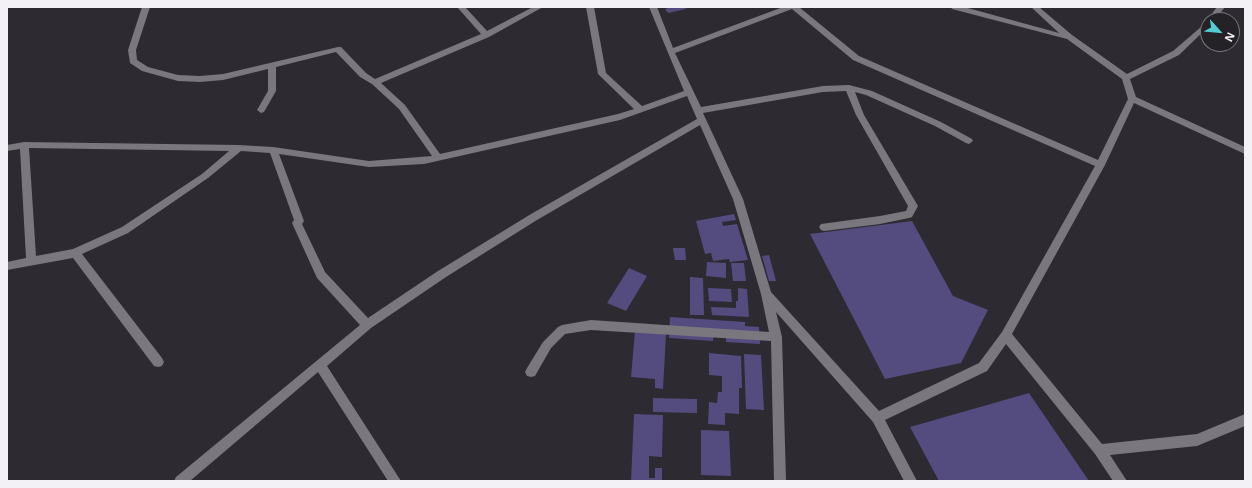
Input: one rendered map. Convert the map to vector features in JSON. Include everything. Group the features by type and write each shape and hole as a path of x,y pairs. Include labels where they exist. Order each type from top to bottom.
{"street":[{"path":"146,7 132,50 133,61 145,69 178,78 200,79 223,77 338,49 363,75 375,82 402,107 438,158"},
{"path":"461,7 486,35"},
{"path":"375,82 486,35 539,7"},
{"path":"590,7 602,74 641,110"},
{"path":"653,7 699,116 738,199 766,294 776,337 780,481"},
{"path":"671,52 790,7"},
{"path":"794,7 856,58 1100,165"},
{"path":"955,7 1068,37"},
{"path":"877,418 983,367 1006,335 1100,165 1132,99 1128,80 1126,78 1068,37 1035,7"},
{"path":"1126,78 1176,53 1200,30"},
{"path":"261,110 272,91 272,64"},
{"path":"824,227 880,220 909,214 913,206 860,115 849,88"},
{"path":"180,481 367,325 448,270 699,116 823,89 849,88 869,93 883,99 938,124 969,141"},
{"path":"7,148 24,145 239,148 273,150 369,164 424,161 620,117 689,92"},
{"path":"1132,99 1245,151"},
{"path":"24,145 31,262"},
{"path":"7,266 74,253 125,230 205,176 239,148"},
{"path":"273,150 299,221 297,223 321,275 367,325"},
{"path":"74,253 158,362"},
{"path":"766,294 877,418 911,481"},
{"path":"531,372 547,344 562,330 592,325 776,337"},
{"path":"1006,335 1099,450 1121,481"},
{"path":"320,365 395,481"},
{"path":"1099,450 1196,440 1245,420"}],"building":[{"path":"671,7 685,7 686,9 668,13 665,9"},
{"path":"734,214 736,220 722,222 723,226 737,224 748,260 730,262 729,259 713,261 711,253 705,254 696,221"},
{"path":"912,221 953,296 988,310 961,363 885,379 810,234"},
{"path":"673,248 685,248 686,260 675,260"},
{"path":"769,255 776,281 769,281 762,256"},
{"path":"707,262 726,263 726,278 706,276"},
{"path":"731,263 744,263 746,281 733,281"},
{"path":"629,268 647,276 626,311 607,303"},
{"path":"690,277 703,278 704,315 690,315"},
{"path":"708,288 731,289 732,302 709,301"},
{"path":"738,288 747,289 749,317 712,315 711,307 736,308 736,301 738,301"},
{"path":"670,317 745,322 745,326 759,327 760,344 726,342 726,337 714,330 713,341 669,338"},
{"path":"635,331 666,334 663,389 655,388 655,379 631,377"},
{"path":"709,353 741,356 742,388 739,388 739,414 725,413 725,425 708,424 709,402 717,403 718,392 722,392 722,376 709,375"},
{"path":"744,354 761,355 764,410 746,409"},
{"path":"1029,393 1089,481 939,481 910,427"},
{"path":"653,398 697,399 697,413 653,412"},
{"path":"634,414 663,415 662,457 649,456 649,478 655,478 655,468 662,468 662,481 631,481"},
{"path":"701,430 729,431 731,476 701,475"}]}
